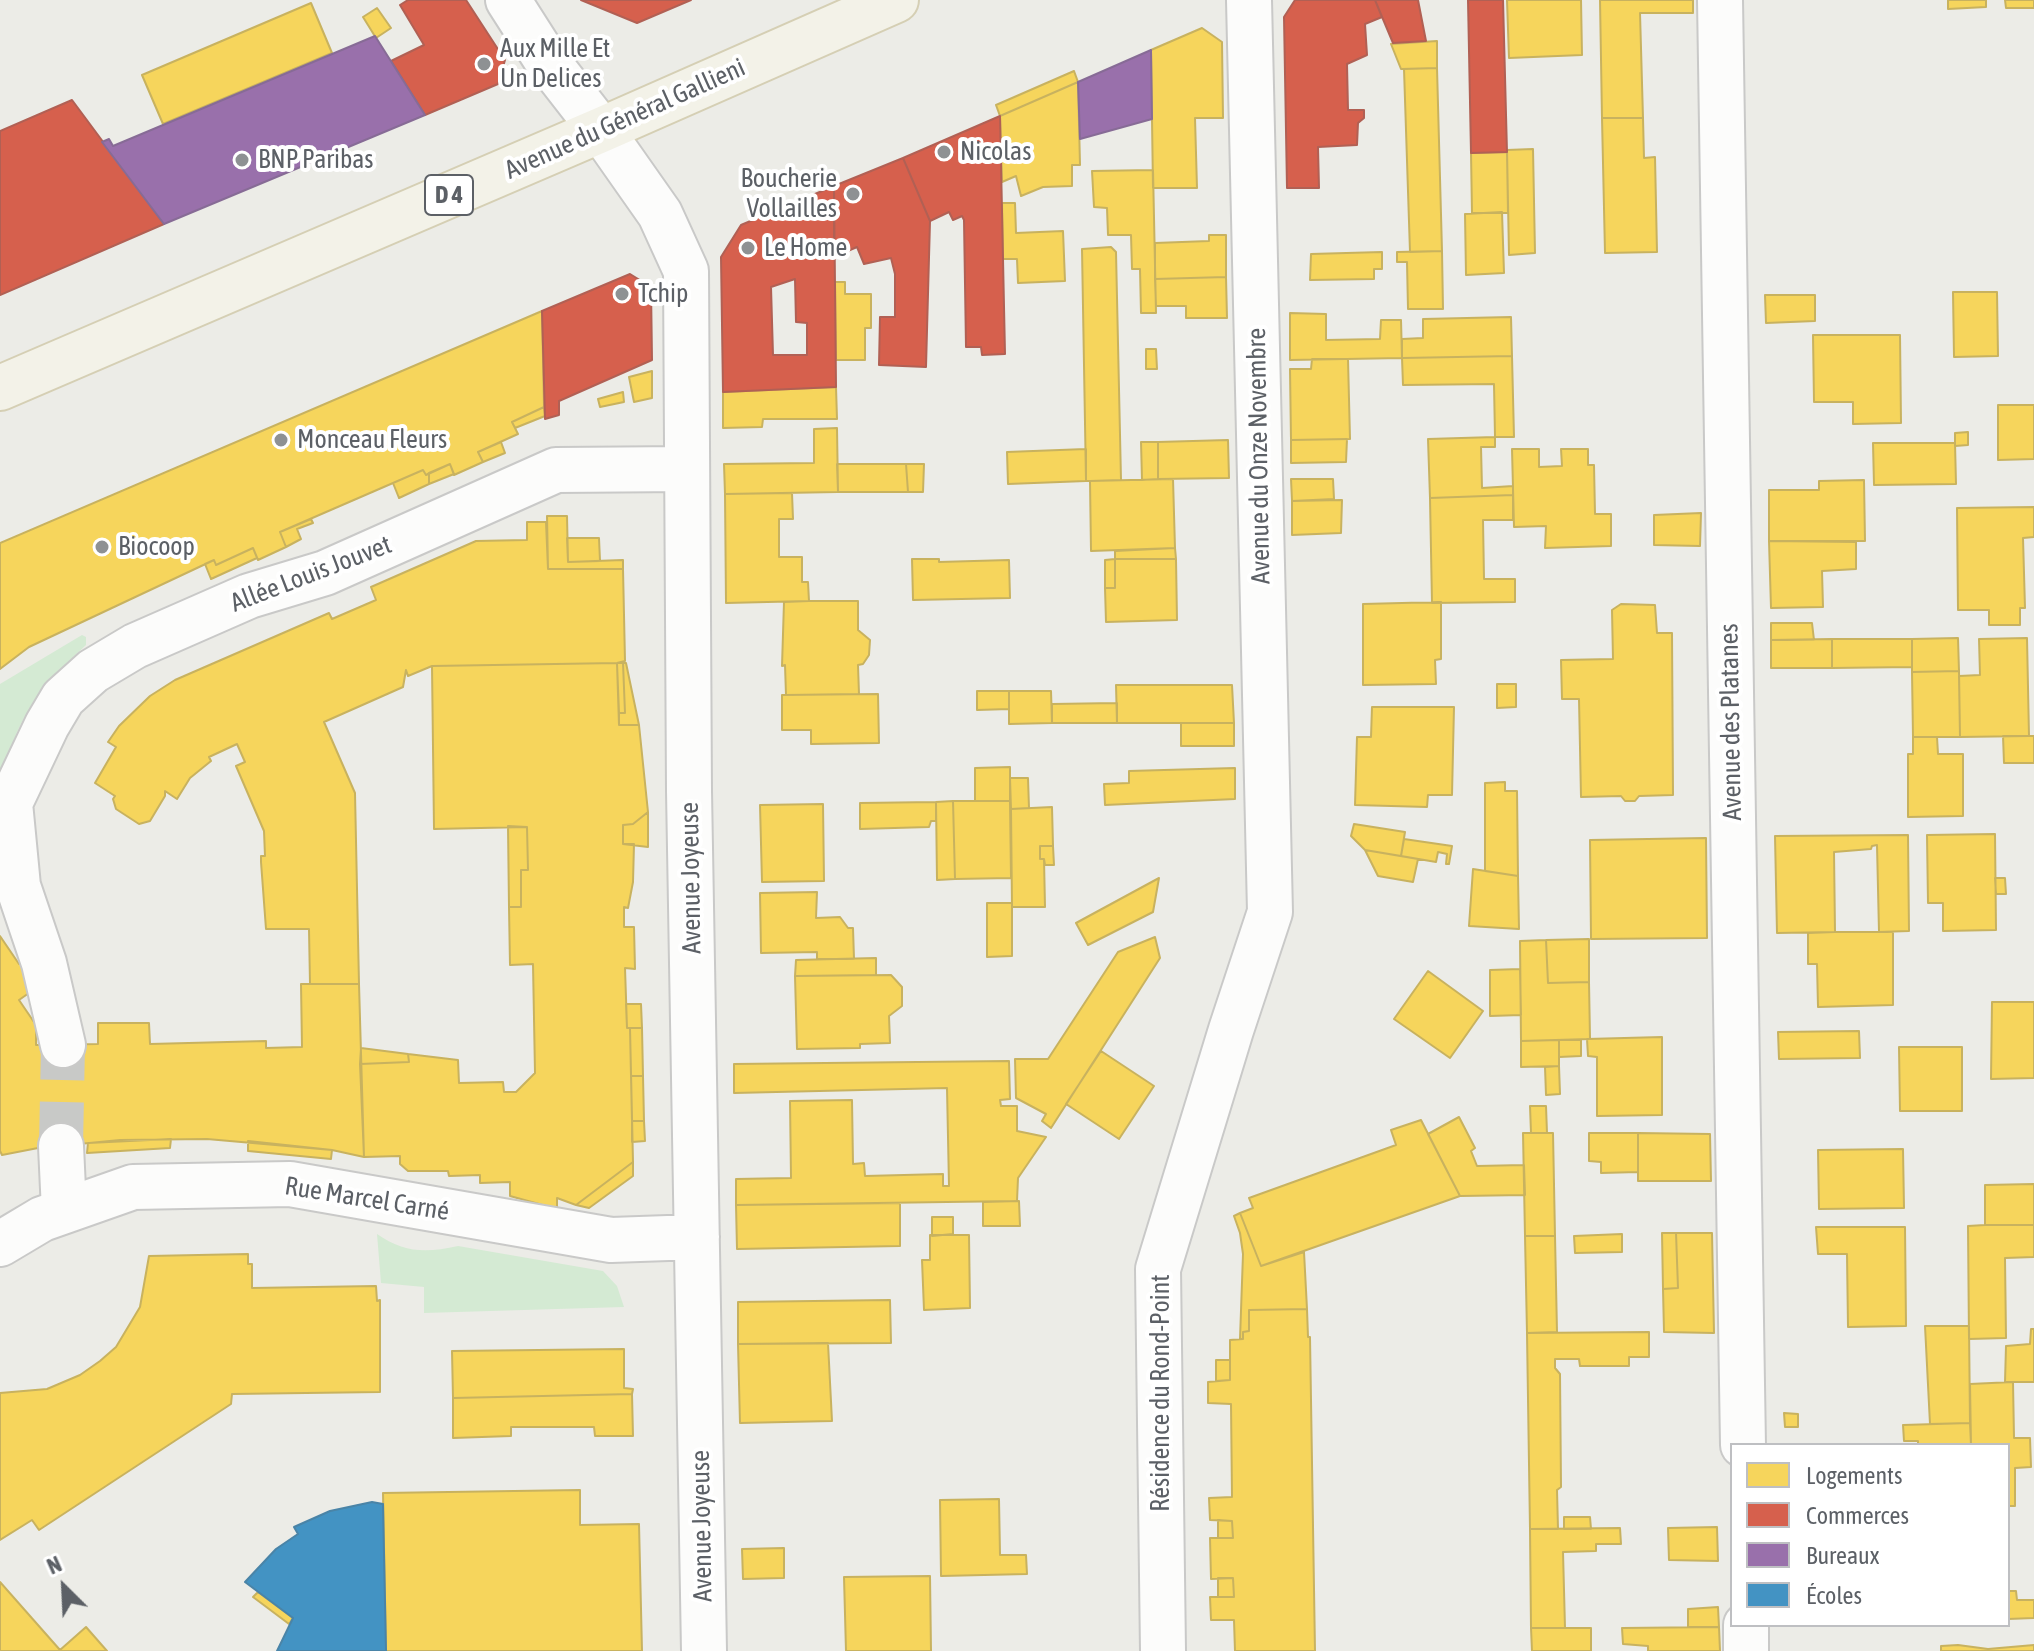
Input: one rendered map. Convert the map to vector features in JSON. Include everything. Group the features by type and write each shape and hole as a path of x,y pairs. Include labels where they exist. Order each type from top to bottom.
{"main road":[{"name":"Avenue du Général Gallieni","path":"0,388 896,0"}],"street":[{"name":"Avenue Joyeuse","path":"508,0 545,58 660,214 686,271 686,469 704,1651"},
{"name":"Avenue du Onze Novembre","path":"1249,0 1270,912"},
{"name":"Avenue des Platanes","path":"1720,0 1743,1443"},
{"name":"Allée Louis Jouvet","path":"63,1045 44,963 18,886 5,806 63,698 93,671 135,646 249,596 325,573 556,470 686,469"},
{"name":"Résidence du Rond-Point","path":"1163,1651 1158,1269 1270,912"},
{"path":"61,1146 64,1211"},
{"name":"Rue Marcel Carné","path":"0,1244 42,1219 133,1187 290,1184 611,1240 697,1237"},
{"path":"1746,1627 1746,1651"}],"green space":[{"path":"82,635 86,637 86,645 56,675 29,709 0,777 0,684"},
{"path":"377,1234 397,1245 416,1250 458,1246 603,1271 617,1286 624,1307 424,1313 424,1287 381,1283"}],"building: Logements":[{"path":"1507,0 1581,0 1582,55 1509,58"},
{"path":"1600,0 1693,0 1693,13 1640,13 1643,118 1602,118"},
{"path":"1948,0 1986,0 1986,7 1948,9"},
{"path":"2005,0 2034,0 2034,8 2006,8"},
{"path":"311,3 332,53 163,124 142,75"},
{"path":"377,8 391,28 376,38 363,17"},
{"path":"1202,28 1222,42 1223,118 1195,118 1197,188 1153,188 1151,50"},
{"path":"1437,41 1437,68 1401,69 1391,44"},
{"path":"1437,68 1442,251 1410,252 1404,69"},
{"path":"1074,71 1078,82 1000,116 996,105"},
{"path":"1078,82 1080,165 1072,165 1072,186 1043,187 1021,196 1016,176 1002,182 1000,116"},
{"path":"1602,118 1643,118 1644,158 1655,157 1657,252 1605,253"},
{"path":"1533,149 1535,253 1509,255 1507,150"},
{"path":"1507,152 1508,213 1472,213 1471,153"},
{"path":"1153,170 1156,313 1141,313 1140,269 1132,269 1131,235 1108,235 1107,208 1094,207 1092,171"},
{"path":"1002,203 1015,203 1016,233 1063,231 1065,281 1018,283 1017,259 1003,259"},
{"path":"1502,212 1504,273 1466,275 1465,214"},
{"path":"1209,235 1226,235 1226,277 1155,279 1155,243 1209,241"},
{"path":"1111,247 1116,252 1121,480 1086,481 1082,249"},
{"path":"1442,251 1443,309 1408,309 1407,262 1397,262 1397,252"},
{"path":"1382,252 1382,269 1374,269 1374,279 1310,280 1311,254"},
{"path":"1226,277 1227,318 1186,318 1186,306 1156,306 1155,279"},
{"path":"835,282 845,282 845,294 871,294 871,328 865,328 865,360 836,360"},
{"path":"1953,292 1997,292 1998,356 1954,357"},
{"path":"1765,295 1815,295 1815,321 1766,323"},
{"path":"542,311 544,407 512,422 518,434 478,452 483,462 454,475 450,464 426,475 423,470 280,532 286,547 258,560 253,548 216,565 214,560 29,647 0,669 0,543"},
{"path":"1290,313 1326,314 1326,340 1380,339 1381,320 1401,320 1402,358 1290,360"},
{"path":"1511,317 1512,356 1402,358 1402,339 1423,338 1423,319"},
{"path":"1813,335 1900,335 1901,423 1853,424 1853,402 1814,402"},
{"path":"1146,349 1156,349 1157,369 1146,369"},
{"path":"1512,356 1514,437 1495,437 1494,384 1403,385 1402,358"},
{"path":"1312,359 1348,359 1350,439 1291,440 1290,369 1311,369"},
{"path":"652,371 652,398 634,402 629,377"},
{"path":"836,387 837,419 763,419 762,427 723,428 723,392"},
{"path":"623,392 624,402 600,407 598,399"},
{"path":"1998,405 2034,405 2034,459 1998,460"},
{"path":"544,407 545,416 515,428 512,422"},
{"path":"837,428 838,492 725,494 724,464 814,463 814,429"},
{"path":"1968,432 1968,445 1955,446 1955,433"},
{"path":"1495,437 1495,447 1481,447 1482,488 1513,486 1513,495 1430,498 1428,439"},
{"path":"1347,439 1346,462 1291,463 1291,440"},
{"path":"1228,440 1229,478 1158,479 1158,442"},
{"path":"501,442 505,453 483,462 478,452"},
{"path":"1141,442 1158,442 1158,479 1142,480"},
{"path":"1873,443 1955,443 1956,484 1874,485"},
{"path":"1086,449 1086,481 1008,484 1007,452"},
{"path":"1512,449 1539,449 1539,467 1562,466 1561,449 1588,449 1588,465 1594,465 1595,514 1611,514 1611,546 1545,548 1546,526 1514,527"},
{"path":"450,464 454,474 429,484 429,473"},
{"path":"837,464 906,464 908,492 838,492"},
{"path":"906,464 924,464 923,492 908,492"},
{"path":"423,470 426,475 429,473 429,484 399,498 393,483"},
{"path":"1173,479 1175,548 1091,551 1090,481"},
{"path":"1291,479 1333,479 1334,499 1292,501"},
{"path":"1864,480 1865,541 1769,541 1769,490 1819,490 1819,481"},
{"path":"792,493 793,519 779,519 779,557 802,557 802,582 808,582 809,601 726,603 725,494"},
{"path":"1513,495 1513,520 1483,520 1484,579 1515,579 1515,602 1432,603 1430,498"},
{"path":"1342,500 1341,533 1292,535 1292,501"},
{"path":"2034,507 2034,537 2023,538 2025,608 2020,608 2020,625 1989,625 1989,610 1958,610 1957,508"},
{"path":"1701,513 1700,546 1654,545 1654,515"},
{"path":"547,516 567,516 568,562 623,560 623,569 548,569"},
{"path":"311,519 313,523 297,529 301,539 286,547 280,532"},
{"path":"527,522 546,522 548,569 623,569 625,661 432,666 408,676 406,670 403,687 324,722 355,793 359,984 310,984 309,929 266,929 261,862 261,856 265,856 264,831 236,766 245,762 237,744 209,757 211,761 190,778 177,799 165,791 150,821 139,824 116,809 115,796 95,783 116,747 108,742 119,726 150,696 175,680 329,613 332,619 376,600 371,587 476,541 527,540"},
{"path":"567,538 599,538 600,561 568,562"},
{"path":"1769,541 1856,542 1856,569 1822,571 1823,607 1771,608"},
{"path":"253,548 257,558 211,579 205,564 214,560 216,565"},
{"path":"1175,548 1176,559 1115,559 1115,551"},
{"path":"912,559 939,559 939,562 1009,560 1010,598 913,600"},
{"path":"1115,559 1176,559 1177,620 1106,622 1105,588 1115,588"},
{"path":"1115,559 1115,588 1105,588 1105,560"},
{"path":"858,601 858,630 870,640 869,655 863,664 858,665 859,694 786,695 785,665 782,666 784,602"},
{"path":"1441,602 1441,659 1435,660 1436,684 1363,685 1363,604"},
{"path":"1621,604 1655,605 1657,633 1672,633 1673,795 1639,796 1635,801 1625,801 1621,796 1581,797 1579,699 1562,699 1561,660 1613,659 1612,610"},
{"path":"1771,623 1812,623 1814,640 1771,640"},
{"path":"1958,638 1959,671 1912,672 1912,639"},
{"path":"2027,638 2029,736 1960,737 1959,676 1980,675 1979,639"},
{"path":"1832,639 1912,639 1912,667 1832,668"},
{"path":"1832,639 1832,668 1771,668 1771,640"},
{"path":"617,663 623,663 625,713 619,713"},
{"path":"617,663 619,725 639,725 648,812 633,824 623,825 623,844 634,844 633,882 628,908 624,907 624,927 634,927 635,969 625,968 627,1028 630,1028 633,1162 576,1205 557,1198 557,1209 510,1196 510,1182 480,1183 480,1175 449,1176 448,1171 408,1171 400,1164 400,1156 364,1157 360,1064 409,1062 408,1054 458,1060 459,1083 503,1082 504,1092 516,1092 535,1073 533,964 510,965 509,907 521,907 521,870 528,870 527,827 434,829 432,666"},
{"path":"623,663 626,663 639,725 619,725 619,713 625,713"},
{"path":"1959,671 1960,737 1913,737 1912,672"},
{"path":"1497,684 1516,684 1516,707 1497,708"},
{"path":"1116,685 1232,685 1234,723 1117,723"},
{"path":"977,691 1009,691 1009,709 977,710"},
{"path":"1009,691 1051,691 1052,723 1009,724"},
{"path":"878,694 879,743 811,744 811,730 782,730 782,695"},
{"path":"1117,703 1117,723 1052,723 1052,704"},
{"path":"1372,707 1454,707 1452,795 1428,795 1427,807 1355,805 1357,737 1371,737"},
{"path":"1181,723 1234,723 1234,746 1181,746"},
{"path":"2003,736 2034,736 2034,763 2004,763"},
{"path":"1913,737 1937,737 1938,754 1963,754 1963,816 1908,817 1908,754 1913,754"},
{"path":"1010,767 1010,801 975,801 975,768"},
{"path":"1235,768 1235,799 1105,805 1104,784 1129,783 1129,771"},
{"path":"1010,778 1028,778 1029,808 1011,809"},
{"path":"1505,782 1505,791 1517,791 1518,876 1485,871 1485,783"},
{"path":"953,801 1010,801 1011,878 955,879"},
{"path":"953,801 955,879 937,880 936,802"},
{"path":"936,802 936,821 931,821 929,827 860,829 860,803"},
{"path":"823,804 824,881 762,882 760,805"},
{"path":"1052,807 1053,846 1040,846 1040,859 1044,859 1045,907 1012,907 1011,809"},
{"path":"648,812 648,847 623,844 623,825 633,824"},
{"path":"1354,824 1405,832 1401,856 1365,850 1351,836"},
{"path":"508,826 527,827 528,870 521,870 521,907 509,907"},
{"path":"1995,834 1996,930 1943,931 1943,903 1928,903 1927,835"},
{"path":"1908,835 1909,931 1879,932 1877,845 1871,849 1834,852 1835,932 1777,933 1775,836"},
{"path":"1706,838 1707,938 1591,939 1590,840"},
{"path":"1404,839 1452,846 1449,864 1446,864 1447,854 1438,852 1436,862 1401,856"},
{"path":"1040,846 1053,846 1054,865 1045,865 1044,859 1040,859"},
{"path":"1365,850 1418,859 1413,882 1378,876"},
{"path":"1473,869 1518,876 1519,929 1469,926"},
{"path":"1159,878 1153,912 1088,945 1076,923"},
{"path":"1995,878 2005,878 2006,894 1996,894"},
{"path":"817,892 816,918 840,917 848,928 853,928 854,959 817,959 817,952 761,953 760,893"},
{"path":"987,903 1012,903 1012,956 987,957"},
{"path":"1893,932 1893,1005 1818,1007 1817,964 1808,964 1808,933"},
{"path":"0,936 39,986 19,1000 36,1025 36,1045 98,1044 98,1023 149,1023 150,1044 266,1041 266,1048 302,1047 301,984 359,984 364,1157 332,1150 207,1139 120,1140 38,1148 2,1155"},
{"path":"1155,937 1160,958 1051,1128 1042,1121 1046,1114 1016,1098 1015,1059 1048,1059 1118,952"},
{"path":"1589,939 1589,982 1548,983 1546,940"},
{"path":"1546,940 1548,983 1589,982 1590,1039 1521,1041 1520,941"},
{"path":"876,958 876,975 795,976 796,960"},
{"path":"1520,969 1521,1015 1490,1016 1490,970"},
{"path":"1428,971 1483,1011 1450,1058 1394,1019"},
{"path":"891,975 902,987 902,1006 889,1016 890,1043 860,1044 860,1048 797,1049 795,976"},
{"path":"1992,1002 2034,1002 2034,1078 1991,1079"},
{"path":"626,1004 641,1004 642,1028 627,1028"},
{"path":"630,1028 642,1028 643,1076 631,1076"},
{"path":"1859,1031 1860,1058 1779,1059 1778,1032"},
{"path":"1662,1037 1662,1115 1597,1116 1597,1057 1588,1056 1587,1039"},
{"path":"1559,1040 1559,1066 1521,1067 1521,1041"},
{"path":"1559,1040 1581,1040 1581,1056 1559,1057"},
{"path":"1899,1047 1962,1047 1962,1111 1900,1111"},
{"path":"361,1048 408,1054 409,1062 360,1064"},
{"path":"1101,1051 1154,1086 1119,1139 1066,1104"},
{"path":"1009,1061 1010,1099 1000,1100 1001,1106 1017,1106 1017,1131 1046,1137 1018,1178 1017,1201 736,1205 736,1179 791,1178 790,1101 852,1100 853,1164 864,1163 865,1176 943,1174 943,1186 949,1186 947,1088 734,1093 734,1064"},
{"path":"1559,1066 1560,1094 1546,1095 1545,1067"},
{"path":"631,1076 643,1076 644,1121 632,1121"},
{"path":"1530,1106 1546,1106 1547,1133 1531,1133"},
{"path":"1459,1117 1475,1148 1471,1151 1477,1166 1524,1165 1525,1195 1460,1196 1428,1134"},
{"path":"1421,1120 1460,1196 1261,1266 1240,1213 1253,1208 1249,1198 1396,1145 1391,1130"},
{"path":"632,1121 644,1121 645,1141 632,1142"},
{"path":"1523,1133 1553,1133 1555,1236 1525,1236"},
{"path":"1589,1133 1638,1133 1638,1172 1601,1173 1601,1162 1589,1161"},
{"path":"1638,1133 1710,1134 1711,1181 1638,1181"},
{"path":"171,1139 170,1148 87,1153 88,1143"},
{"path":"248,1141 332,1150 331,1159 248,1151"},
{"path":"1903,1149 1904,1208 1819,1209 1818,1150"},
{"path":"633,1162 633,1176 589,1208 576,1205"},
{"path":"2034,1184 2034,1225 1985,1225 1985,1185"},
{"path":"1019,1201 1020,1226 983,1226 983,1202"},
{"path":"900,1203 900,1246 737,1249 736,1205"},
{"path":"1240,1213 1261,1266 1304,1252 1307,1309 1249,1310 1249,1331 1243,1332 1243,1339 1240,1339 1243,1254 1234,1216"},
{"path":"932,1217 953,1217 953,1234 932,1236"},
{"path":"2034,1225 2034,1257 2005,1258 2006,1338 1969,1339 1968,1226"},
{"path":"1816,1227 1905,1227 1906,1326 1848,1327 1847,1254 1818,1254"},
{"path":"1662,1233 1676,1233 1678,1288 1663,1289"},
{"path":"1676,1233 1712,1233 1714,1333 1664,1332 1663,1289 1678,1288"},
{"path":"1622,1234 1622,1252 1575,1253 1574,1236"},
{"path":"930,1235 969,1235 970,1308 924,1310 922,1260 930,1260"},
{"path":"1525,1236 1555,1236 1557,1332 1527,1333"},
{"path":"248,1254 248,1264 252,1264 252,1288 376,1286 377,1301 380,1300 380,1392 232,1394 231,1404 39,1530 32,1520 0,1540 0,1393 47,1389 80,1375 116,1347 140,1307 149,1256"},
{"path":"890,1300 891,1343 738,1344 738,1302"},
{"path":"1307,1309 1315,1651 1235,1651 1234,1620 1211,1620 1210,1597 1234,1597 1233,1578 1211,1579 1210,1538 1233,1538 1232,1521 1210,1520 1209,1498 1232,1497 1231,1404 1208,1403 1208,1382 1230,1380 1230,1340 1243,1339 1243,1332 1249,1331 1249,1310"},
{"path":"1925,1326 1969,1326 1970,1423 1930,1424"},
{"path":"2031,1329 2034,1329 2034,1382 2005,1382 2006,1346 2030,1344"},
{"path":"1649,1332 1649,1357 1629,1357 1629,1366 1580,1366 1579,1359 1555,1359 1555,1368 1560,1374 1561,1487 1557,1490 1558,1529 1530,1529 1527,1333"},
{"path":"828,1343 832,1421 740,1423 738,1344"},
{"path":"624,1349 624,1388 633,1389 632,1394 453,1398 452,1351"},
{"path":"1216,1360 1230,1360 1230,1380 1216,1381"},
{"path":"2013,1382 2014,1438 2030,1438 2031,1467 2015,1468 2015,1506 2010,1506 2010,1443 1971,1443 1970,1384"},
{"path":"632,1394 633,1436 595,1436 594,1427 511,1427 511,1436 453,1438 453,1398"},
{"path":"1784,1413 1798,1414 1798,1427 1785,1427"},
{"path":"1970,1423 1971,1443 1904,1441 1903,1425"},
{"path":"580,1490 580,1525 639,1524 642,1651 386,1651 383,1493"},
{"path":"999,1499 1000,1555 1026,1555 1027,1574 941,1576 940,1500"},
{"path":"1564,1517 1590,1517 1591,1529 1564,1529"},
{"path":"1218,1520 1232,1521 1233,1538 1218,1538"},
{"path":"1717,1527 1718,1561 1669,1560 1668,1528"},
{"path":"1620,1528 1621,1544 1596,1544 1596,1551 1563,1552 1565,1628 1531,1628 1530,1529"},
{"path":"784,1548 784,1578 743,1579 742,1549"},
{"path":"930,1576 931,1651 846,1651 844,1577"},
{"path":"1218,1578 1233,1578 1234,1597 1218,1597"},
{"path":"0,1582 60,1650 86,1627 107,1651 0,1651"},
{"path":"2010,1591 2016,1591 2017,1600 2034,1600 2034,1618 2010,1619"},
{"path":"258,1592 293,1618 289,1624 253,1597"},
{"path":"1718,1607 1719,1627 1688,1627 1688,1609"},
{"path":"1719,1627 1720,1651 1648,1651 1648,1646 1623,1644 1622,1628"},
{"path":"1531,1628 1591,1628 1591,1651 1532,1651"},
{"path":"2034,1645 2034,1651 1941,1651 1941,1646 1988,1649"}],"building: Commerces":[{"path":"408,0 466,0 505,60 498,84 425,115 391,61 424,45 400,5"},
{"path":"581,0 691,0 637,23"},
{"path":"1295,0 1375,0 1382,17 1365,24 1367,55 1347,64 1348,110 1364,110 1364,118 1358,123 1357,145 1318,147 1319,188 1287,188 1284,17"},
{"path":"1375,0 1418,0 1426,41 1393,43"},
{"path":"1468,0 1503,0 1507,152 1471,153"},
{"path":"72,100 164,224 0,295 0,131"},
{"path":"1000,116 1005,354 982,355 981,347 966,347 964,220 962,216 953,220 949,212 930,221 903,158"},
{"path":"903,158 930,221 926,367 879,365 880,317 895,317 895,274 891,258 864,264 857,247 834,257 834,186"},
{"path":"834,186 836,387 723,392 721,257 741,225","holes":["795,279 796,322 807,323 807,355 773,355 771,287"]},
{"path":"630,274 651,287 652,360 559,401 559,415 545,419 542,311"}],"building: Bureaux":[{"path":"375,36 425,115 164,224 102,142 109,139 113,146"},
{"path":"1151,50 1152,119 1080,139 1078,82"}],"building: Écoles":[{"path":"372,1502 383,1504 386,1651 277,1651 293,1618 245,1582 276,1549 298,1534 294,1527 330,1511"}],"tunnel":[{"path":"61,1146 63,1045"}],"place":[{"name":"Aux Mille Et Un Delices","path":"484,64"},
{"name":"Nicolas","path":"944,152"},
{"name":"BNP Paribas","path":"242,160"},
{"name":"Boucherie Vollailles","path":"853,194"},
{"name":"Le Home","path":"748,248"},
{"name":"Tchip","path":"622,294"},
{"name":"Monceau Fleurs","path":"281,440"},
{"name":"Biocoop","path":"102,547"}]}
